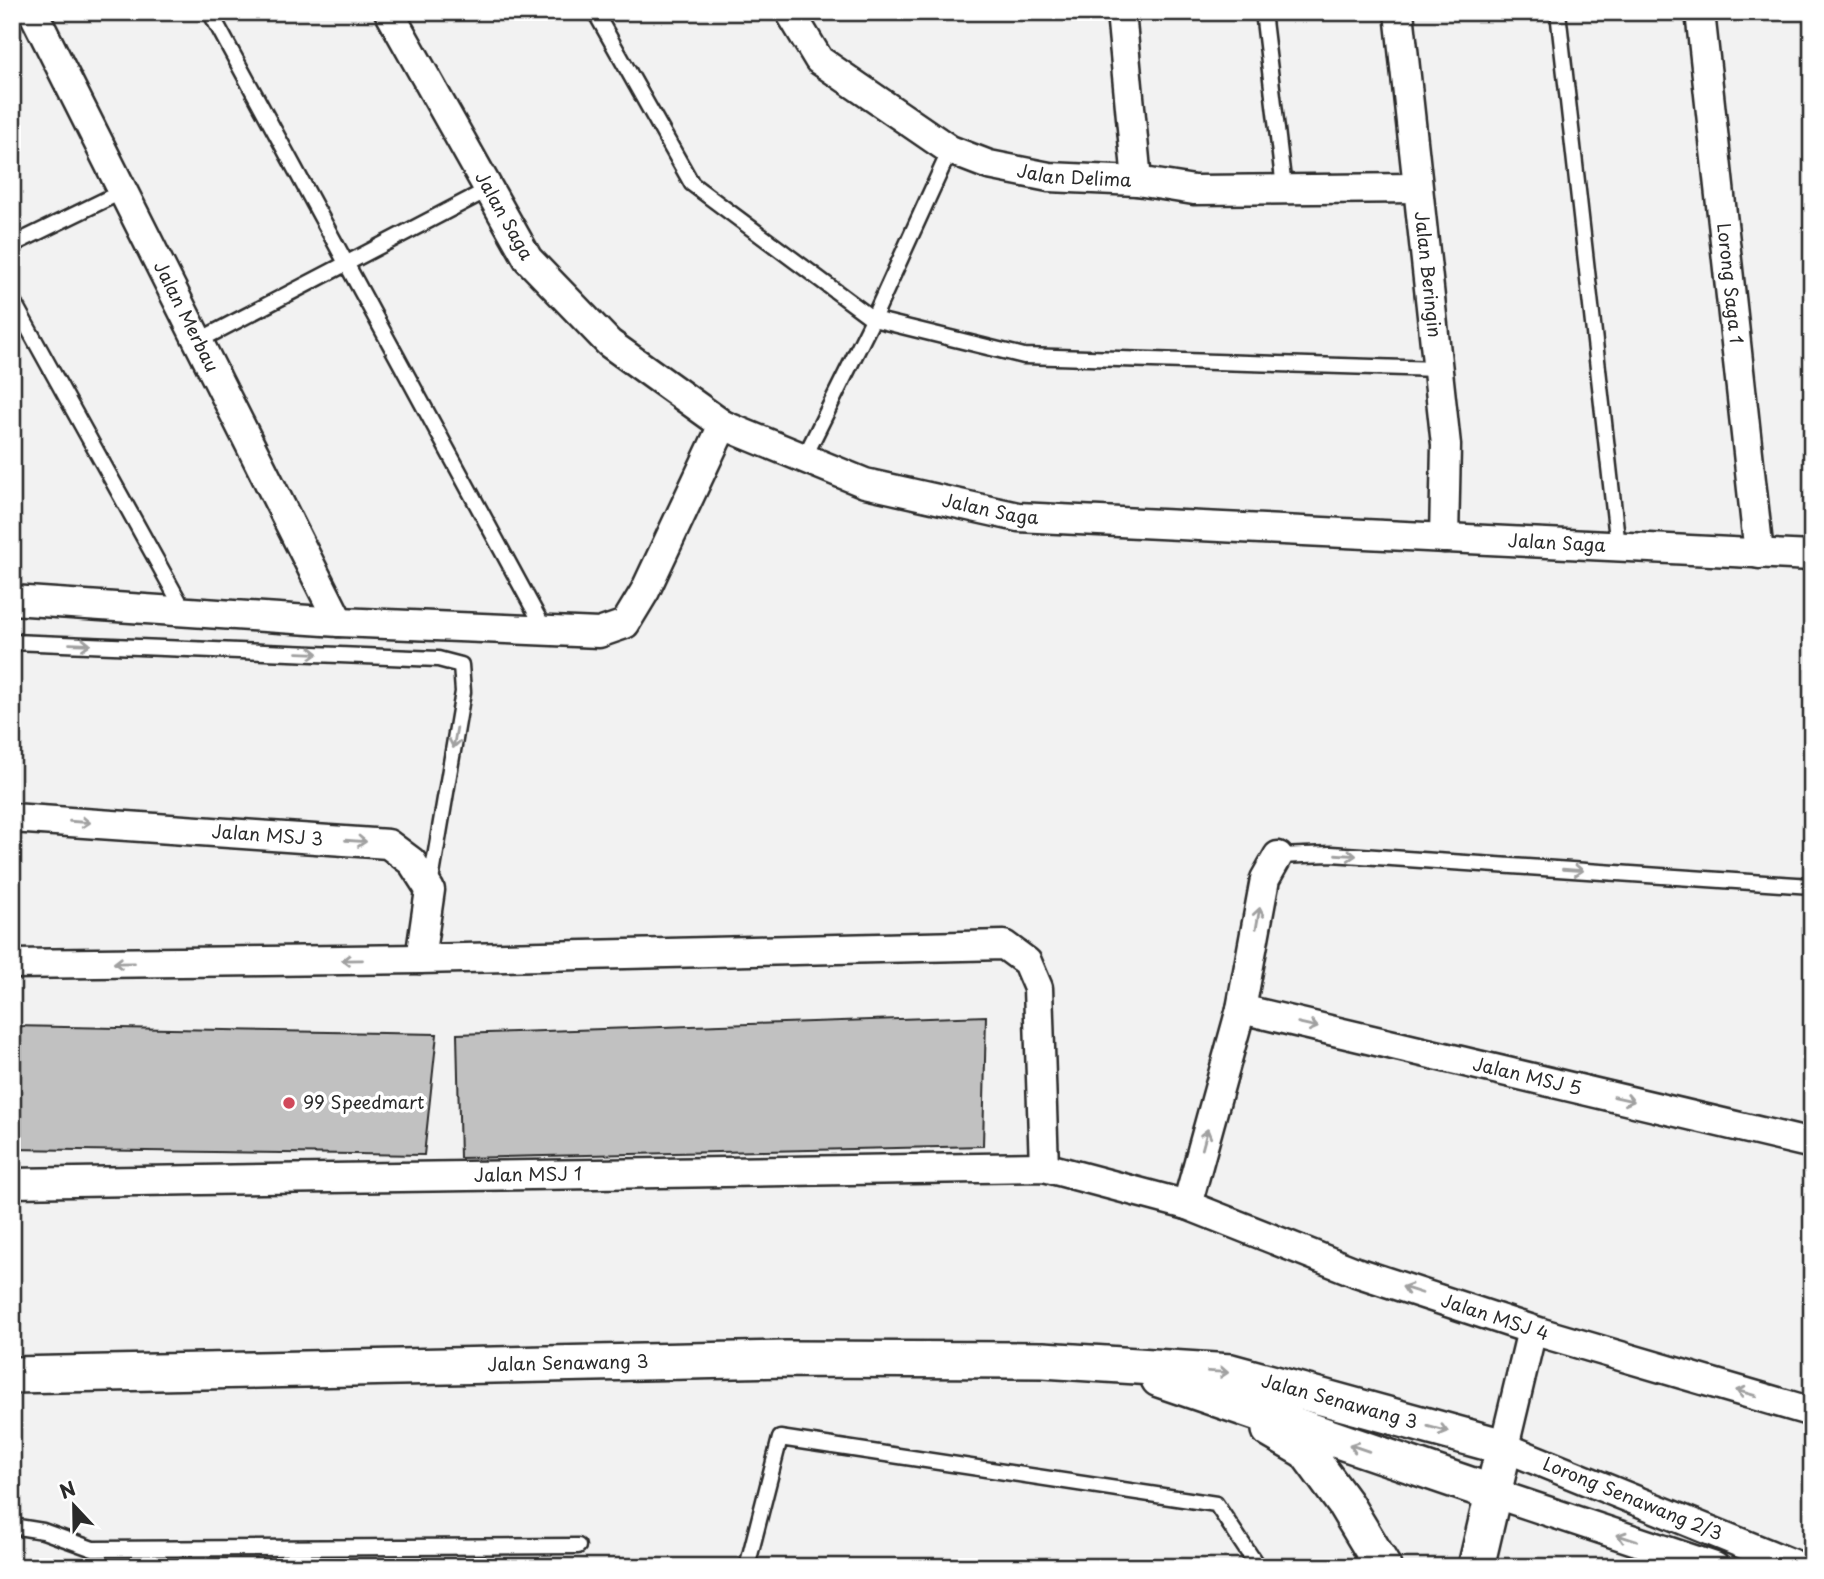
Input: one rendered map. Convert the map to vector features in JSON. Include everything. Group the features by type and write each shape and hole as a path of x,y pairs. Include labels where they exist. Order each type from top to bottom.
{"street":[{"name":"Jalan Merbau","path":"33,12 339,622"},
{"name":"Jalan Saga","path":"389,12 528,259 609,343 723,425 865,483 1018,517 1812,556"},
{"name":"Jalan Delima","path":"790,12 819,60 950,150 989,165 1049,177 1137,181 1194,190 1418,188"},
{"path":"1121,12 1137,181"},
{"name":"Jalan Beringin","path":"1399,12 1446,445 1444,538"},
{"name":"Lorong Saga 1","path":"1700,12 1759,554"},
{"path":"12,600 339,622 599,633 625,624 645,591 723,425"},
{"name":"Jalan MSJ 3","path":"12,818 388,844 411,862 430,890"},
{"path":"1187,1205 1241,1009 1265,879 1278,856"},
{"path":"420,960 430,890"},
{"path":"12,964 420,960 1004,945 1027,962 1038,988 1044,1167"},
{"name":"Jalan MSJ 5","path":"1241,1009 1812,1144"},
{"name":"Jalan MSJ 1","path":"12,1183 1044,1167 1187,1205"},
{"name":"Jalan MSJ 4","path":"1187,1205 1356,1272 1532,1330 1812,1412"},
{"path":"1476,1567 1532,1330"},
{"name":"Jalan Senawang 3","path":"12,1375 786,1359 1043,1360 1231,1372 1504,1447"},
{"name":"Jalan Senawang 3","path":"1126,1366 1493,1493"},
{"path":"1222,1401 1306,1451 1345,1504 1383,1567"},
{"name":"Lorong Senawang 2/3","path":"1504,1447 1800,1567"},
{"name":"Lorong Senawang 2/3","path":"1493,1493 1715,1567"}],"lane":[{"path":"210,12 545,632"},
{"path":"595,12 691,184 873,319 1024,356 1437,369"},
{"path":"1263,12 1284,188"},
{"path":"1558,12 1618,547"},
{"path":"804,458 873,319 950,150"},
{"path":"198,341 489,189"},
{"path":"12,245 123,191"},
{"path":"12,299 185,612"},
{"path":"12,642 438,659 461,665 463,692 430,890"},
{"path":"1278,856 1331,854 1812,886"},
{"path":"747,1567 780,1438 1216,1504 1258,1567"},
{"path":"12,1525 43,1531 93,1549 578,1546"}],"building":[{"path":"986,1016 983,1146 460,1158 457,1034"},
{"path":"12,1026 437,1034 424,1155 12,1149"}],"place":[{"name":"99 Speedmart","path":"289,1103"}]}
